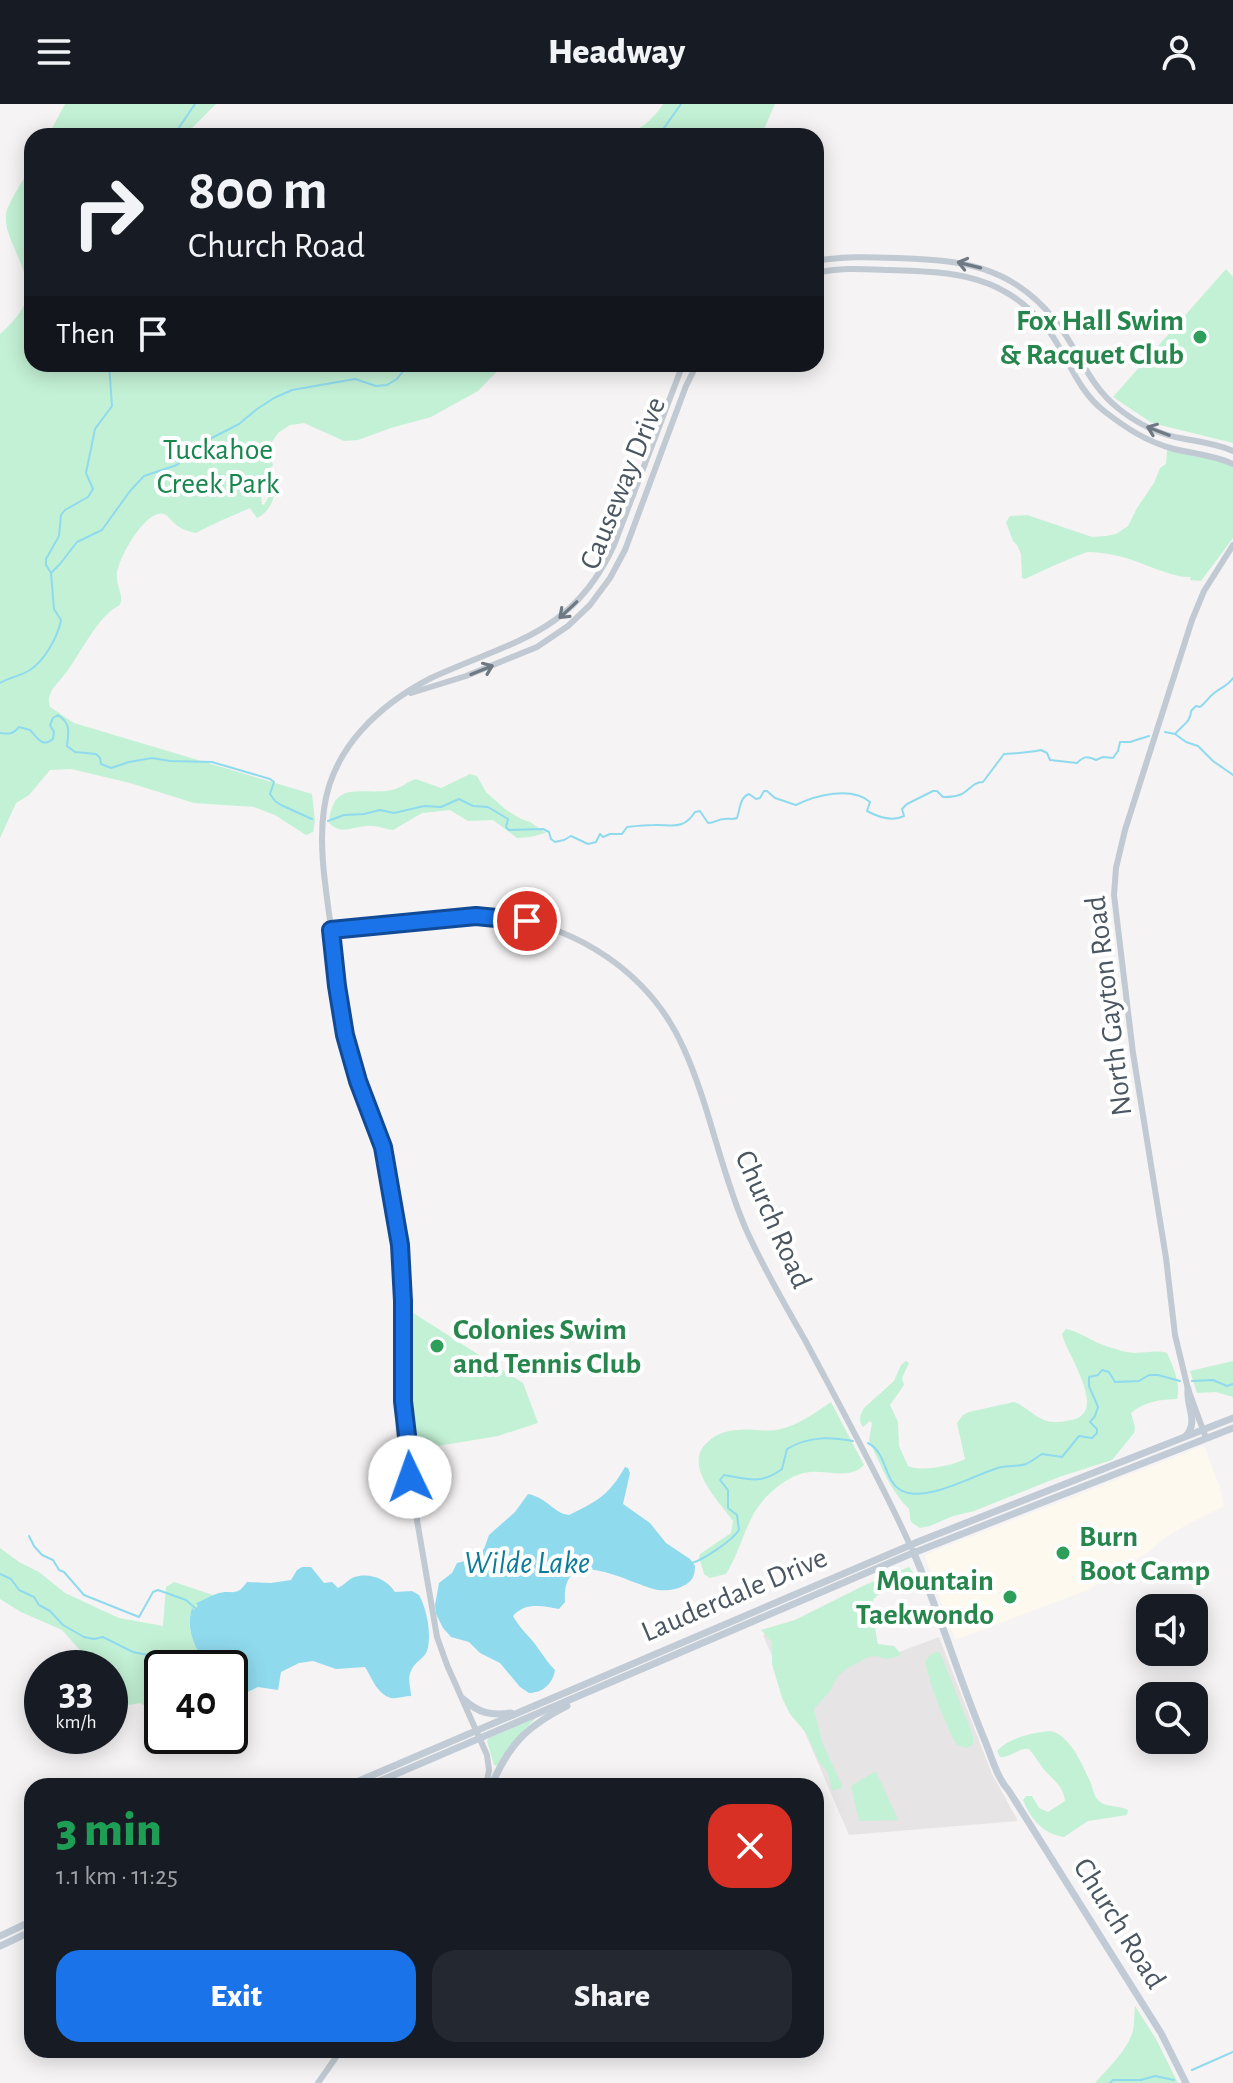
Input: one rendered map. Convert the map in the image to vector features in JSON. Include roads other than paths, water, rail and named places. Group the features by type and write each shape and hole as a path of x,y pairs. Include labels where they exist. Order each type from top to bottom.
{"main road":[{"path":"1184,1438 1193,1427 1187,1400 1188,1389"},
{"name":"Lauderdale Drive","path":"367,1778 597,1689 912,1549 1205,1434 1233,1418"},
{"name":"Lauderdale Drive","path":"385,1778 521,1711 912,1549 1184,1438 1233,1428"},
{"name":"Church Road","path":"912,1549 979,1728 1000,1774 1161,2033 1187,2083"},
{"path":"493,1778 510,1752 533,1726 597,1689"},
{"path":"463,1699 476,1710 489,1715 521,1711"},
{"path":"0,1936 24,1925"},
{"path":"0,1946 24,1935"}],"street":[{"path":"824,260 856,257 938,259 972,265 997,274 1020,287 1045,308 1061,328 1091,380 1121,411 1164,434 1233,451"},
{"path":"824,272 844,269 937,271 969,276 993,285 1024,305 1041,321 1087,394 1119,423 1159,445 1233,464"},
{"name":"Causeway Drive","path":"488,1778 489,1764 441,1648 434,1623 406,1456 401,1446 399,1416 403,1401 403,1301 400,1245 383,1147 355,1073 345,1035 322,838 324,804 331,781 349,745 380,712 415,687 441,674 532,636 558,619 583,594 614,545 680,372"},
{"name":"Causeway Drive","path":"408,693 466,676 523,654 558,634 590,605 625,550 693,372"},
{"name":"North Gayton Road","path":"1205,1434 1188,1389 1175,1335 1163,1237 1133,1053 1114,889 1125,830 1184,643 1204,591 1233,545"},
{"name":"Church Road","path":"331,930 476,916 527,921 555,929 589,945 616,962 643,987 667,1018 683,1046 703,1099 732,1195 758,1253 868,1457 912,1549"},
{"path":"318,2083 335,2058"}],"water":[{"name":"Wilde Lake","path":"625,1467 630,1473 623,1504 650,1523 666,1543 690,1559 695,1566 694,1576 689,1583 680,1587 662,1590 600,1571 585,1570 574,1573 567,1583 565,1602 559,1609 534,1606 518,1612 513,1616 555,1670 546,1687 529,1693 500,1663 480,1653 469,1642 451,1637 443,1628 435,1605 439,1583 452,1573 457,1563 469,1560 484,1549 489,1535 515,1512 528,1494 569,1515 602,1496"},
{"name":"Wilde Lake","path":"311,1567 324,1583 332,1582 338,1588 354,1577 366,1575 383,1580 395,1592 412,1591 419,1595 429,1638 426,1654 414,1665 410,1674 411,1696 386,1696 375,1685 365,1667 336,1669 313,1661 299,1663 281,1672 278,1690 258,1687 248,1692 248,1650 198,1650 190,1625 192,1608 194,1610 198,1606 196,1603 221,1592 239,1590 247,1582 291,1580 297,1570"}],"waterway":[{"path":"179,128 195,104"},
{"path":"664,128 681,104"},
{"path":"0,683 35,666 57,634 61,620 54,609 51,573 46,559 59,536 61,515 88,497 93,489 86,473 95,429 112,406 110,372"},
{"path":"51,573 77,542 102,530 144,476 177,465 196,446 239,424 274,398 292,390 355,379 376,386 387,385 402,372"},
{"path":"1175,734 1188,721 1196,706 1200,707 1233,678"},
{"path":"0,733 10,733 19,727 30,730 46,743 53,739 54,732 50,725 58,715 67,725 67,746 75,752 96,754 101,764 111,768 152,758 212,762 270,779 274,782 270,794 275,801 312,819"},
{"path":"1165,732 1198,746 1233,775"},
{"path":"328,821 344,815 380,810 394,813 424,806 441,807 459,799 473,806 488,807 508,819 506,827 509,830 543,829 555,842 571,836 588,844 596,842 600,834 603,837 622,834 627,827 681,824 700,811 708,823 735,819 746,796 749,794 760,798 764,791 796,805 823,795 854,794 870,802 867,811 895,819 904,816 902,809 907,804 933,791 943,797 955,796 983,782 1004,754 1041,750 1047,753 1050,760 1077,763 1086,757 1096,760 1113,758 1120,742 1149,736"},
{"path":"868,1443 879,1453 894,1485 909,1493 922,1494 950,1487 1001,1467 1026,1464 1042,1454 1062,1457 1079,1436 1092,1438 1097,1429 1090,1422 1098,1407 1089,1386 1089,1377 1098,1375 1102,1370 1109,1372 1115,1382 1139,1381 1149,1375 1180,1381"},
{"path":"1192,1381 1213,1380 1227,1386 1233,1384"},
{"path":"692,1563 717,1549 739,1530 737,1515 728,1508 728,1490 720,1480 724,1475 754,1480 767,1477 782,1469 787,1449 795,1445 819,1439 853,1441"},
{"path":"29,1536 42,1555 53,1560 84,1595 139,1617 153,1592 158,1590 186,1600 195,1608"},
{"path":"0,1574 11,1579 19,1590 34,1597 63,1625 84,1637 103,1637 144,1654"},
{"path":"1192,2070 1233,2052"},
{"path":"1110,2083 1113,2080 1141,2080 1155,2076 1174,2080"}],"place":[{"name":"Fox Hall Swim & Racquet Club","path":"1200,337"},
{"name":"Colonies Swim and Tennis Club","path":"437,1346"},
{"name":"Burn Boot Camp","path":"1063,1553"},
{"name":"Mountain Taekwondo","path":"1010,1597"}],"park label":[{"name":"Tuckahoe Creek Park","path":"218,466"}]}
